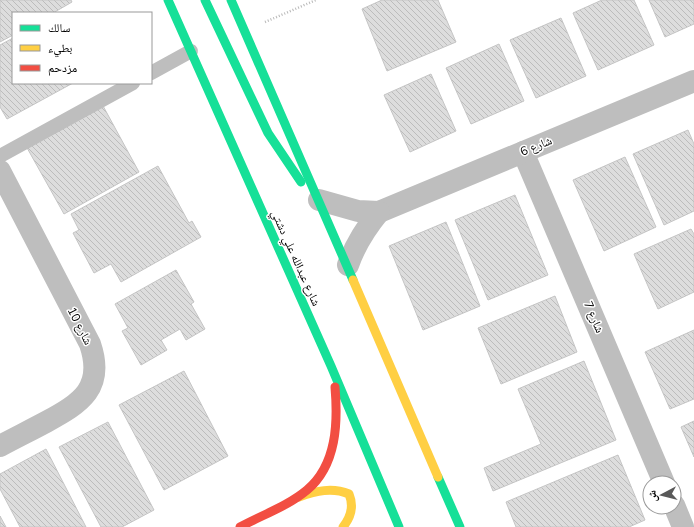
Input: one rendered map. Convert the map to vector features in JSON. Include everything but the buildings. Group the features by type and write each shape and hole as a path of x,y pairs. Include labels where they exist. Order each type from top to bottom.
{"main road":[{"name":"شارع عبدالله علي دشتي","path":"168,0 331,366 399,527"},
{"path":"205,0 268,133 298,178 319,200"},
{"path":"231,0 348,265 460,527"},
{"path":"292,500 314,483 326,465 331,451 336,418 336,399 331,366"},
{"path":"240,527 292,500 307,494 330,490 337,490 349,494 352,507 348,520 343,527"}],"street":[{"name":"شارع 6","path":"319,200 358,211 379,212 694,81"},
{"name":"شارع 7","path":"523,152 661,475"},
{"name":"شارع 10","path":"0,171 90,344 95,366 90,389 77,404 0,446"},
{"name":"شارع 6","path":"348,265 355,246 366,228 379,212"},
{"path":"678,515 683,527"}],"lane":[{"path":"152,72 191,51"},
{"path":"0,156 131,84"}],"path":[{"path":"245,30 316,0"}],"traffic: fast":[{"path":"168,0 331,366 399,527"},
{"path":"205,0 268,133 301,182"},
{"path":"231,0 353,280"},
{"path":"438,477 460,527"}],"traffic: slow":[{"path":"353,280 438,477"},
{"path":"299,497 330,490 349,494 351,498 351,511 343,527"}],"traffic: jam":[{"path":"240,527 292,501 300,496 317,480 330,456 333,442 336,414 335,387"}]}
